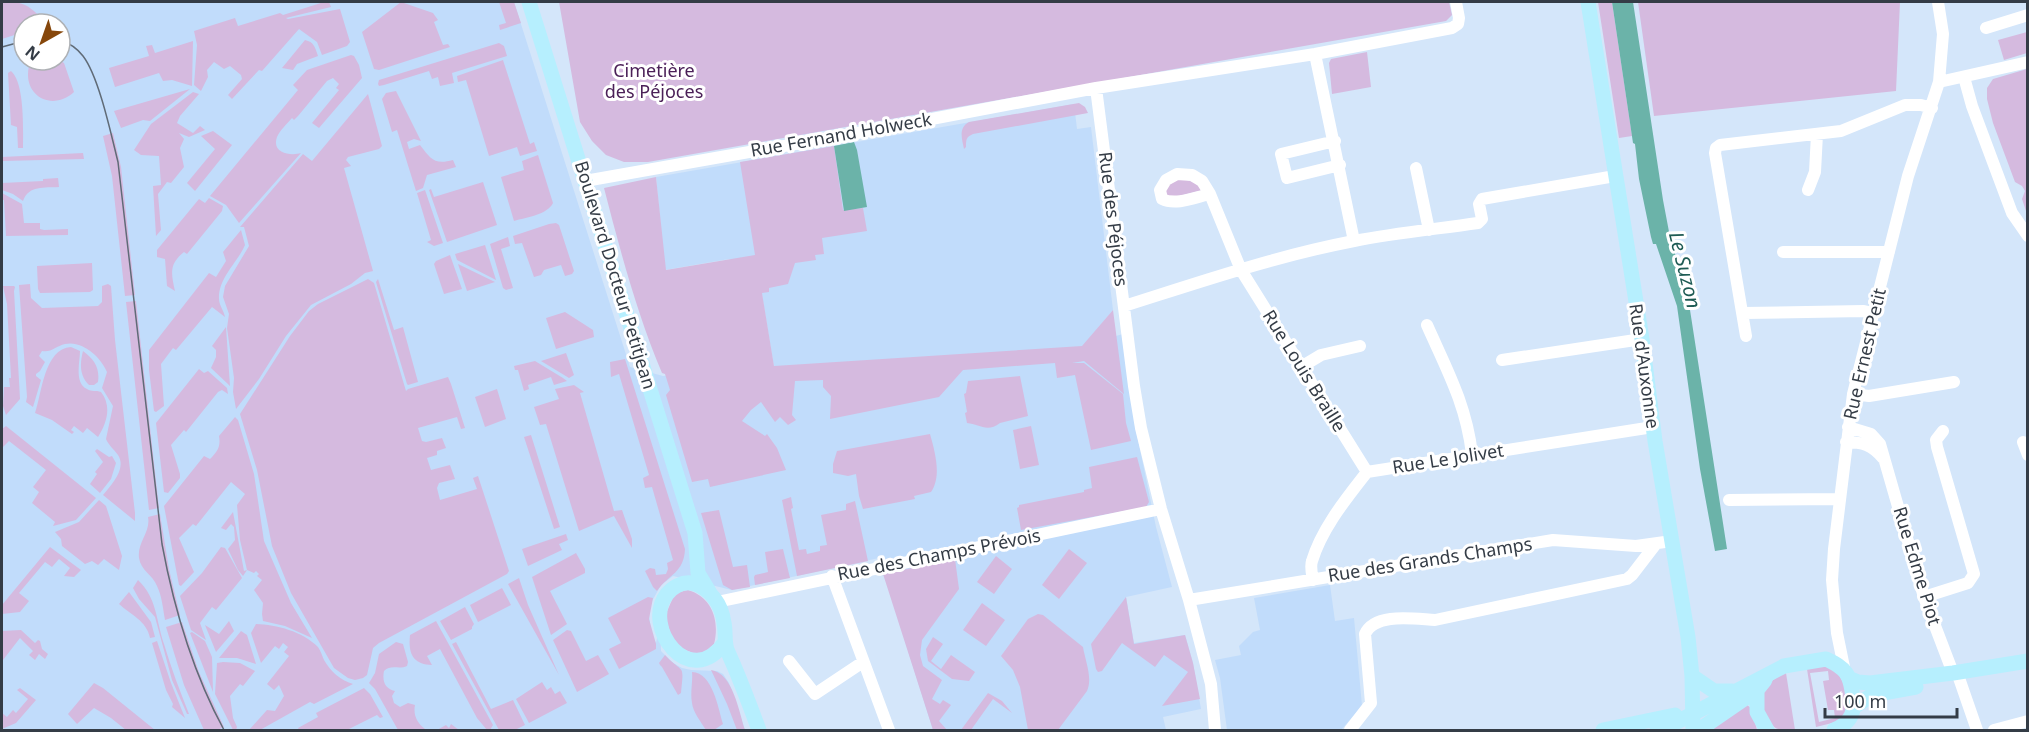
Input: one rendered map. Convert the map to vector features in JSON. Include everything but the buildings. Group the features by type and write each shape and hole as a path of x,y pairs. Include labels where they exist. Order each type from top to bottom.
{"main road":[{"name":"Boulevard Docteur Petitjean","path":"529,2 695,533 699,577 713,597"},
{"name":"Rue d'Auxonne","path":"1588,2 1642,339 1653,427 1688,637 1692,676 1693,730"},
{"path":"697,550 688,573 666,595 661,608 660,620 664,634 672,648 686,659 693,662 718,661 729,667 745,689"},
{"path":"677,585 689,583 713,597 724,621 725,642 759,730"},
{"path":"706,660 713,657 725,642"},
{"path":"1657,730 1784,666 1827,659 1858,682 1870,683 2028,669"},
{"path":"1834,730 1853,719 1872,695 2028,661"},
{"path":"1699,730 1757,690 1776,670"},
{"path":"1847,675 1853,719"},
{"path":"1692,676 1714,691 1733,691"},
{"path":"1757,690 1757,712 1767,730"},
{"path":"1603,730 1692,713"}],"street":[{"path":"1096,88 1316,54 1452,28 1458,24 1459,18 1456,2"},
{"name":"Rue Ernest Petit","path":"1847,675 1837,633 1832,580 1852,394 1908,176 1939,82 1943,34 1938,2"},
{"path":"1986,28 2028,15"},
{"path":"1316,54 1354,241"},
{"path":"1939,82 2028,62"},
{"path":"1964,77 1972,106 2012,213 2026,234"},
{"name":"Rue Fernand Holweck","path":"585,181 1096,88"},
{"name":"Rue des Péjoces","path":"1096,88 1141,428 1161,509 1189,600 1211,684 1215,730"},
{"path":"1746,336 1715,153 1718,146 1848,129 1905,105 1932,108"},
{"path":"1808,190 1815,172 1817,134"},
{"path":"1335,141 1281,154 1287,177 1340,165"},
{"path":"1416,168 1430,230"},
{"path":"1124,306 1241,270 1354,241 1481,222 1479,204 1482,199 1615,176"},
{"name":"Rue Louis Braille","path":"1210,194 1241,270 1367,472"},
{"path":"1783,252 1889,252"},
{"path":"1743,313 1864,311 1873,313"},
{"path":"1427,325 1460,397 1472,454"},
{"path":"1502,360 1642,339"},
{"path":"1301,367 1321,355 1360,346"},
{"path":"1852,394 1869,396 1954,382"},
{"name":"Rue Le Jolivet","path":"1313,580 1311,563 1324,534 1338,509 1367,472 1653,427"},
{"name":"Rue Edme Piot","path":"1848,428 1861,430 1876,438 1880,444 1924,597 1977,730"},
{"path":"1924,597 1968,583 1973,578 1973,569 1937,447 1936,440 1943,431"},
{"path":"1846,442 1867,444 1875,448 1883,458"},
{"path":"2023,442 2028,455"},
{"path":"1730,500 1840,499"},
{"name":"Rue des Champs Prévois","path":"713,597 832,576 1161,509"},
{"name":"Rue des Grands Champs","path":"1189,600 1553,540 1636,546 1672,541"},
{"path":"1350,730 1371,703 1365,634 1368,627 1374,623 1407,616 1435,620 1627,579 1655,545"},
{"path":"832,576 889,730"},
{"name":"Rue Ernest Petit","path":"1827,659 1837,633"},
{"path":"789,661 815,694 863,662"},
{"path":"1994,730 2028,721"}],"shaded area":[{"path":"2,2 514,2 630,367 663,376 935,356 774,367 758,271 729,259 665,270 656,177 1074,104 1077,129 1091,127 1113,310 1084,345 1123,334 1135,425 1156,527 1172,587 1126,597 1134,643 1185,635 1193,663 1201,709 1163,717 1166,730 933,730 879,558 732,590 673,576 661,585 651,603 649,614 651,632 656,643 660,623 661,651 673,663 691,670 717,671 723,674 729,683 745,730 2,730"},
{"name":"Le Suzon","path":"1612,2 1633,2 1663,200 1670,237 1688,297 1727,549 1715,551 1700,469 1677,306 1656,244 1653,244 1651,237 1633,143"},
{"path":"854,142 867,207 844,211 834,146"},
{"path":"1330,585 1335,621 1354,618 1362,706 1341,730 1227,730 1220,678 1215,660 1241,655 1239,646 1253,632 1260,630 1254,598"}],"green space":[{"path":"2,2 25,5 35,12 12,12 12,36 2,39"},
{"path":"329,2 331,7 286,18 340,9 350,42 347,46 322,55 317,42 299,29 262,71 259,70 232,99 228,95 242,79 241,75 230,66 224,69 214,62 207,70 208,77 201,91 194,85 197,45 194,31 235,18 238,26"},
{"path":"401,2 433,13 438,20 434,22 443,45 448,44 450,47 379,70 374,69 362,32"},
{"path":"499,2 514,2 521,23 500,30 499,25 506,23"},
{"name":"Cimetière des Péjoces","path":"559,2 1449,2 1452,15 1446,21 648,162 624,162 606,155 592,141 580,122"},
{"path":"1598,2 1612,2 1632,136 1619,138"},
{"path":"1638,2 1900,2 1896,91 1654,116"},
{"path":"2027,32 2027,53 2004,60 1998,40"},
{"path":"305,40 314,45 318,56 297,64 293,70 282,68"},
{"path":"193,41 192,86 172,80 163,81 159,73 115,87 109,68 149,56 146,46 152,45 155,53"},
{"path":"499,43 504,46 507,56 452,73 454,83 440,86 438,77 432,79 429,71 384,85 379,86 378,84 379,80"},
{"path":"1367,52 1371,87 1332,94 1329,63 1331,59"},
{"path":"351,55 359,65 362,78 319,128 312,123 339,90 336,88 339,84 333,78 327,81 294,120 292,118 284,127 277,137 277,147 288,154 301,153 239,223 226,205 210,196 298,90 293,85 307,70"},
{"path":"503,60 530,144 534,142 537,151 520,156 517,147 489,156 466,80 458,82 457,76"},
{"path":"2028,69 2027,214 2022,199 2025,191 2015,182 1993,123 1987,99 1987,88 1993,79"},
{"path":"11,71 16,77 21,96 23,148 18,148 17,127 11,125 8,73"},
{"path":"28,72 67,72 74,92 57,101 41,98 34,93"},
{"path":"190,89 150,121 143,120 121,128 114,111"},
{"path":"396,91 421,141 414,139 407,142 409,149 420,145 434,160 441,162 453,160 456,167 427,175 423,188 416,191 397,130 392,132 382,99 386,93"},
{"path":"193,92 199,94 180,116 177,123 193,133 200,126 205,130 189,137 179,133 184,139 180,148 184,167 171,183 167,182 158,194 161,230 156,236 153,186 161,185 159,156 141,155 134,150 151,124"},
{"path":"368,94 382,146 379,149 348,157 346,160 351,166 344,168 373,271 365,273 351,284 311,305 286,336 259,379 236,409 227,328 229,314 223,297 225,286 249,246 244,227 240,227 303,154 312,161"},
{"path":"1079,103 1088,113 973,134 966,141 964,149 962,131 969,122"},
{"path":"213,131 232,145 195,191 187,183 215,149 201,136"},
{"path":"113,133 121,167 135,295 125,296 112,176 103,136"},
{"path":"834,146 843,210 863,208 867,231 822,238 824,254 815,255 816,260 795,263 788,284 769,288 769,292 762,293 774,366 1082,346 1113,310 1124,394 1084,361 1072,363 1084,363 1123,394 1126,423 1131,441 1091,450 1075,375 1057,378 1055,363 963,370 939,397 830,419 831,396 823,387 823,380 795,381 792,415 796,420 788,425 780,417 775,422 761,402 742,421 765,436 767,434 777,448 786,470 710,487 708,479 692,482 666,395 670,390 637,305 604,188 656,177 666,270 755,255 740,162"},
{"path":"83,153 84,159 2,161 2,157"},
{"path":"538,155 553,203 541,213 514,221 501,177 524,170 522,161"},
{"path":"58,178 59,187 33,190 23,201 2,190 2,183"},
{"path":"1176,180 1194,182 1203,190 1171,198 1165,195 1166,187"},
{"path":"483,182 497,225 447,242 429,190 431,189 434,197"},
{"path":"425,190 443,243 434,246 427,242 431,240 417,193"},
{"path":"2,193 22,204 24,223 40,223 40,229 44,230 68,229 68,235 6,236"},
{"path":"209,198 223,206 222,211 187,254 184,252 176,261 172,269 175,291 167,286 165,259 157,257 157,250 199,199 205,203"},
{"path":"556,223 559,225 574,271 565,276 561,265 544,270 541,275 534,277 522,243 515,244 513,236"},
{"path":"241,230 245,245 225,277 220,291 219,301 225,317 212,307 176,350 173,348 161,364 164,406 156,412 154,411 149,370 149,350 209,273 216,277 226,261 223,252"},
{"path":"508,237 510,246 501,249 513,288 506,290 503,288 490,244"},
{"path":"485,245 496,280 457,260 455,254"},
{"path":"450,255 462,289 444,294 434,264"},
{"path":"92,263 93,290 90,292 40,293 37,266"},
{"path":"458,264 495,282 467,291"},
{"path":"368,279 374,283 406,391 448,377 451,384 465,428 461,429 457,417 418,428 422,441 442,438 446,448 437,451 437,455 427,458 431,470 450,465 455,479 439,483 437,488 440,500 477,489 473,478 478,476 509,571 379,643 373,648 367,675 355,680 334,668 291,593 272,546 257,470 240,414 290,336 309,311 318,304"},
{"path":"378,279 394,330 403,327 418,382 407,384 376,282"},
{"path":"30,284 31,298 42,308 98,306 102,302 102,286 108,284 111,286 135,521 103,495 114,482 121,466 118,455 106,439 113,406 102,388 107,372 96,355 84,347 71,343 42,351 39,356 45,362 36,374 41,380 33,407 26,402 19,285"},
{"path":"3,286 15,287 20,399 6,415 3,406 4,387 10,387 9,378 11,378 7,304"},
{"path":"136,301 159,508 149,510 126,302"},
{"path":"565,312 593,330 594,337 556,349 546,318"},
{"path":"226,327 230,386 211,368 216,357 216,350 212,346"},
{"path":"71,347 80,351 80,382 89,390 101,392 106,403 106,420 98,437 87,428 83,433 74,426 71,430 74,432 72,434 52,420 35,413 50,363 55,355"},
{"path":"83,351 97,368 98,382 94,385 89,385 82,373"},
{"path":"566,353 574,375 569,378 541,361"},
{"path":"625,359 685,549 679,568 657,591 645,571 650,568 655,569 656,575 666,574 667,563 673,560 652,487 645,488 643,478 649,475 619,374 611,377 610,362"},
{"path":"535,361 567,381 554,385 551,377 528,385 529,389 524,391 518,370 515,370 514,366"},
{"path":"199,369 204,373 208,371 227,388 228,394 222,390 218,392 186,432 184,430 171,445 180,478 168,493 164,492 156,423"},
{"path":"1020,376 1028,416 991,427 967,423 964,394 968,381"},
{"path":"574,385 584,392 580,393 614,511 622,510 632,539 632,548 614,516 579,531 546,424 540,425 534,407 559,399 555,389"},
{"path":"497,389 506,419 485,427 475,397"},
{"path":"235,417 238,420 254,474 264,541 291,603 312,638 285,626 263,621 263,603 254,590 262,580 257,576 259,574 256,571 254,573 247,570 240,540 237,505 245,494 231,482 196,526 193,524 179,538 194,572 181,586 179,585 164,506 204,456 210,459 215,454 219,446 219,436"},
{"path":"6,426 96,498 76,520 53,526 55,522 32,503 39,492 33,487 46,470 9,441 2,448 2,429"},
{"path":"1031,426 1039,465 1020,469 1013,430"},
{"path":"930,434 934,448 936,479 931,492 914,496 915,499 863,509 856,474 848,476 833,473 837,451"},
{"path":"531,435 560,527 554,529 524,437"},
{"path":"97,449 109,457 112,456 116,463 111,479 100,493 90,484 97,474 95,472 103,462 95,451"},
{"path":"1137,457 1149,502 1146,507 1021,530 1017,508 1019,505 1084,492 1092,488 1089,467"},
{"path":"791,497 799,550 806,549 807,554 820,551 820,546 827,545 821,515 846,510 846,504 855,501 868,561 797,576 782,500"},
{"path":"99,500 106,506 122,556 119,570 104,559 98,565 92,561 85,564 62,546 61,539 55,532 79,522"},
{"path":"719,510 733,567 747,565 750,587 732,590 723,585 701,513"},
{"path":"233,512 244,571 247,570 243,576 228,549 235,540 234,527 231,524 226,530 221,528"},
{"path":"160,514 169,569 180,615 165,620 159,590 139,558 140,547 148,527 148,517"},
{"path":"566,534 568,540 559,544 562,550 528,566 522,549"},
{"path":"50,547 81,570 74,577 64,576 70,568 59,559 52,567 45,562 19,593 29,601 20,612 2,614 2,605"},
{"path":"221,547 225,548 242,578 216,610 212,607 200,623 206,640 191,630 180,596 202,573"},
{"path":"783,549 790,578 755,585 755,575 768,572 765,552"},
{"path":"1069,549 1087,563 1059,599 1042,585"},
{"path":"576,553 585,573 550,591 567,624 551,635 532,577"},
{"path":"996,556 1012,569 994,594 977,582"},
{"path":"955,559 959,589 922,640 920,655 923,666 942,680 932,699 940,704 943,700 951,705 939,721 947,730 933,730 883,574"},
{"path":"519,578 528,605 559,675 508,584"},
{"path":"138,580 149,594 189,714 172,680 155,617 139,599 133,588"},
{"path":"502,588 511,605 478,622 470,605"},
{"path":"688,590 703,598 715,619 714,644 700,656 674,645 665,616 675,593"},
{"path":"129,592 151,622 155,637 150,638 142,622 119,604"},
{"path":"648,597 653,598 649,619 656,649 619,669 609,649 621,643 608,618"},
{"path":"1126,597 1134,644 1185,635 1200,699 1162,706 1188,672 1164,655 1155,667 1122,643 1102,671 1098,672 1091,644"},
{"path":"982,603 1005,620 986,646 963,630"},
{"path":"465,607 474,624 472,629 451,640 440,621"},
{"path":"1038,614 1043,615 1083,647 1088,669 1087,691 1058,730 1028,730 1020,687 1013,670 1001,656 1028,619"},
{"path":"229,621 234,631 216,652 205,625 219,634"},
{"path":"436,621 493,725 490,730 487,730 477,718 440,649 427,656 432,665 420,663 411,653 410,635"},
{"path":"182,622 199,672 224,727 217,730 204,730 184,685 166,627"},
{"path":"256,624 281,627 312,641 333,672 353,684 314,704 310,702 260,730 249,730 267,710 275,711 284,696 279,685 274,690 267,684 289,656 284,652 288,647 283,643 279,649 275,646 261,663 251,633"},
{"path":"21,630 35,643 40,641 42,649 48,654 45,659 39,654 35,660 29,655 33,651 20,638 2,659 2,631"},
{"path":"567,630 571,631 586,661 598,655 609,674 577,692 553,640"},
{"path":"241,631 247,635 256,664 237,658 219,658"},
{"path":"192,632 205,641 212,657 213,692 190,633"},
{"path":"933,637 943,644 931,661 941,669 951,655 975,672 969,681 952,679 928,661 926,649"},
{"path":"157,641 185,718 172,707 173,704 166,690 152,643"},
{"path":"396,642 403,644 407,666 389,668 384,671 385,684 395,691 392,696 394,703 400,707 408,703 415,705 415,715 420,724 425,729 437,730 398,730 375,689 369,683 375,673 379,654"},
{"path":"456,642 491,709 513,700 525,725 515,730 499,730 452,644"},
{"path":"665,655 682,673 681,693 678,695 659,663"},
{"path":"217,663 240,663 255,671 243,686 240,684 230,696 236,730 233,730 215,694"},
{"path":"1825,666 1837,670 1845,687 1848,711 1840,721 1816,727 1807,669","holes":["1828,671 1829,680 1823,681 1828,710 1834,710 1835,718 1819,722 1810,673"]},
{"path":"711,670 725,678 730,686 745,730 737,730"},
{"path":"692,672 705,678 714,692 723,724 714,730 706,730 694,710 691,699"},
{"path":"1786,673 1795,730 1775,727 1767,718 1763,705 1764,691 1767,686"},
{"path":"542,682 547,690 551,687 555,694 560,691 567,703 529,723 516,699"},
{"path":"94,683 155,730 126,730 94,708 77,724 68,714"},
{"path":"20,688 36,700 16,723 2,729 2,713 7,717 13,710 16,713 28,699 17,690"},
{"path":"364,688 383,717 380,718 377,715 347,730 299,730 298,728 318,717 316,713"},
{"path":"988,693 1002,701 1012,713 993,699 971,730 961,730"},
{"path":"1747,705 1751,708 1757,730 1710,730"},
{"path":"451,724 459,730 437,730 446,725 449,728"}],"tram line":[{"path":"2,47 12,44"},
{"path":"72,46 83,56 94,77 118,162 162,544 172,592 193,662 224,730"}]}
